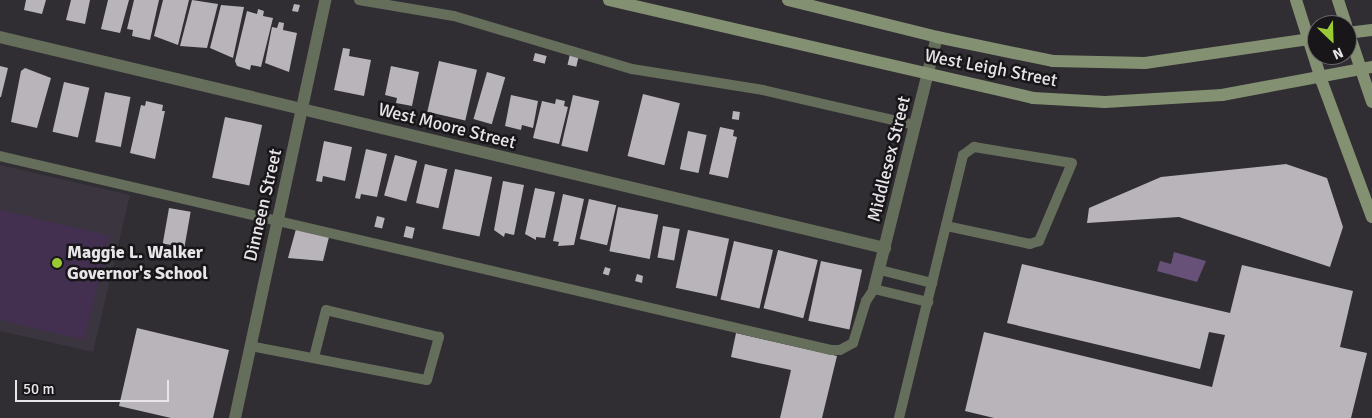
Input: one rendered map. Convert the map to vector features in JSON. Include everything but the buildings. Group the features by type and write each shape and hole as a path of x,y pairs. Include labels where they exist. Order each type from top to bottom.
{"street":[{"name":"Dinneen Street","path":"235,418 326,0"},
{"name":"West Leigh Street","path":"609,0 1033,98 1105,102 1222,95 1366,68"},
{"name":"West Leigh Street","path":"788,0 937,37 1053,61 1145,63 1307,40"},
{"path":"1296,0 1307,25"},
{"path":"1338,0 1342,15"},
{"path":"1357,30 1372,30"},
{"name":"West Moore Street","path":"0,37 885,248"},
{"name":"Middlesex Street","path":"874,289 937,37"},
{"path":"1357,50 1366,68 1372,102"},
{"path":"1318,65 1320,76 1372,217"}],"lane":[{"path":"359,0 454,16 632,69 763,90 915,125"},
{"path":"899,418 963,155 974,147 1072,163 1039,241 1030,244 946,226"},
{"path":"0,156 831,350 840,350 853,342 866,301 874,289 928,302"},
{"path":"880,270 932,283"},
{"path":"250,346 427,380 439,337 326,310 314,357"}],"shaded area":[{"name":"Maggie L. Walker Governor's School","path":"0,165 130,195 93,352 0,331"},
{"path":"0,210 110,236 84,340 0,320"},
{"path":"1174,252 1206,261 1197,282 1157,271 1160,261 1171,264"}],"place":[{"name":"Maggie L. Walker Governor's School","path":"57,263"}]}
